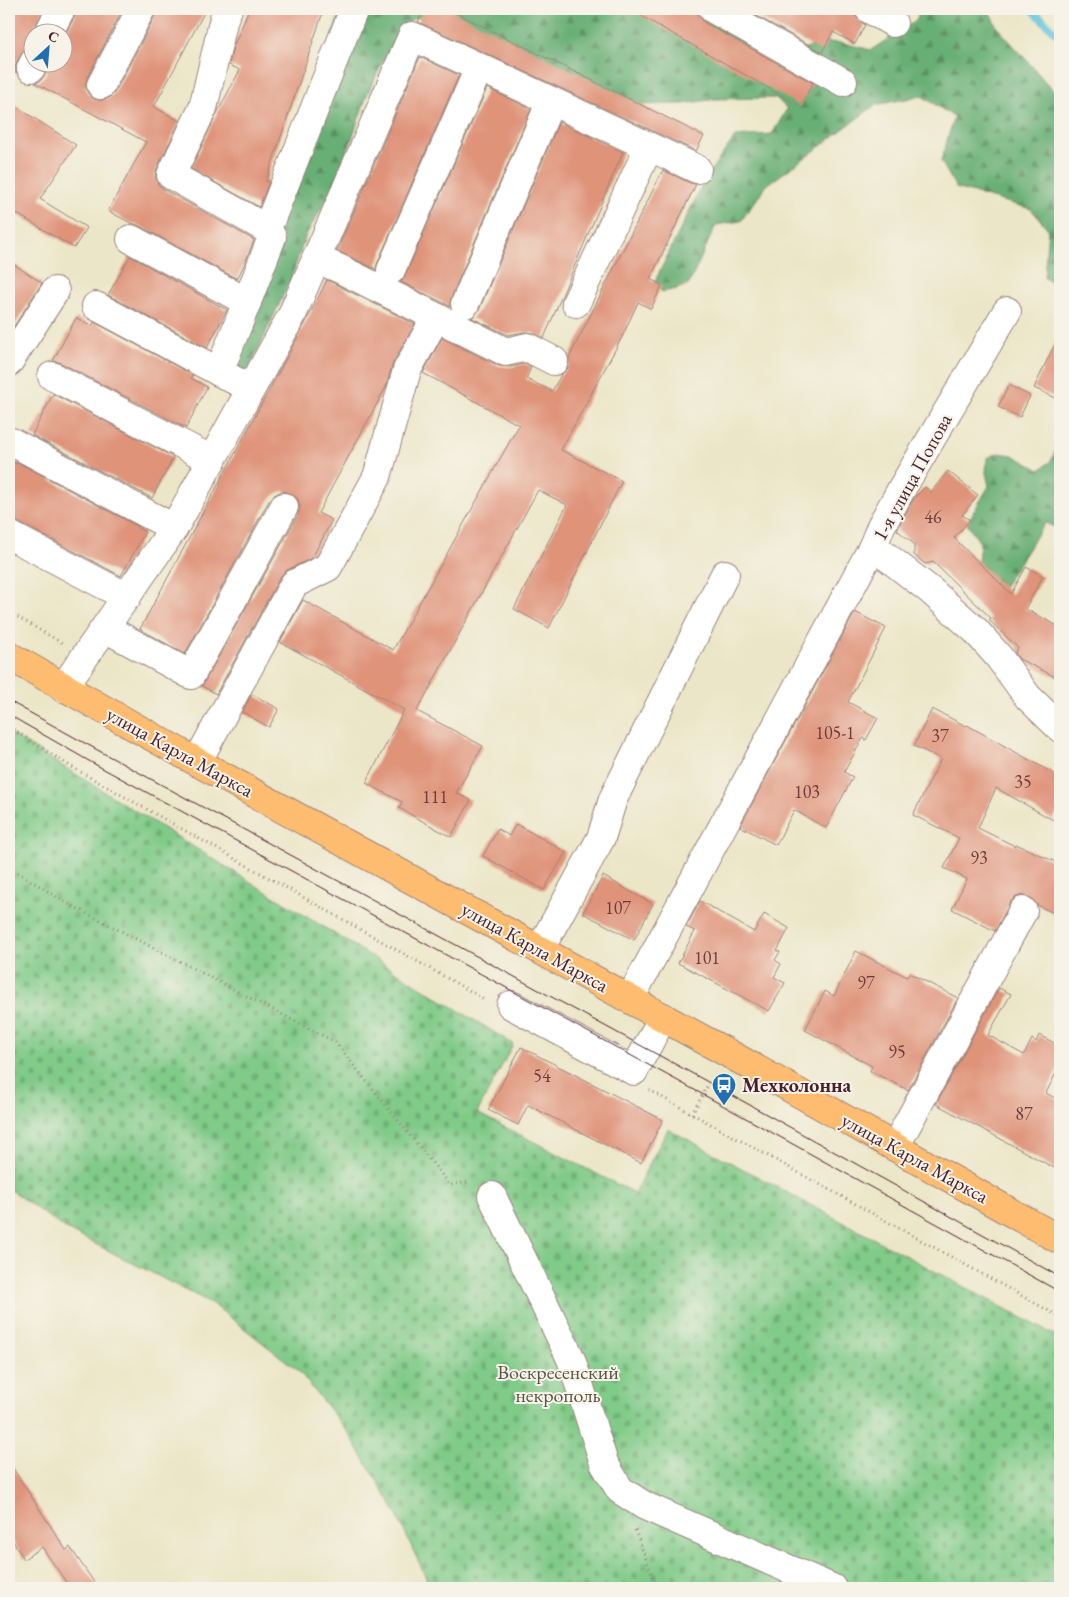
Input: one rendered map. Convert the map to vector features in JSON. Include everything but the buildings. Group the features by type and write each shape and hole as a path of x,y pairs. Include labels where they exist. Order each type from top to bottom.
{"main road":[{"name":"улица Карла Маркса","path":"9,656 197,762 663,1017 1060,1240"}],"street":[{"path":"55,22 62,9"},
{"path":"101,85 142,9"},
{"path":"219,372 272,237 267,229 171,175 203,108 228,9"},
{"path":"267,229 354,9"},
{"path":"713,9 843,82"},
{"path":"869,9 893,23"},
{"path":"63,688 174,528 292,315 412,36 697,169"},
{"path":"391,270 479,68"},
{"path":"465,304 551,101"},
{"path":"576,303 648,147"},
{"path":"130,239 246,302"},
{"path":"316,259 338,268 506,352 527,347 554,361"},
{"path":"9,362 55,291"},
{"path":"96,306 251,389"},
{"name":"1-я улица Попова","path":"1007,311 902,488 881,526 873,546 931,591 975,630 998,656 1028,697 1060,728"},
{"path":"197,762 294,584 328,567 376,477 407,370 436,317"},
{"path":"52,376 212,460"},
{"path":"12,442 174,528"},
{"path":"105,628 191,676 284,506"},
{"path":"9,535 127,597"},
{"path":"630,999 873,546"},
{"path":"540,949 601,838 613,799 726,574"},
{"path":"895,1147 1023,910"},
{"path":"511,1005 634,1071 663,1017"},
{"path":"492,1196 571,1359 604,1463 620,1490 645,1506 832,1588"}],"path":[{"path":"9,612 86,656"},
{"path":"9,867 66,902 335,1042 450,1185 477,1181 492,1196"},
{"path":"692,1114 709,1083"},
{"path":"633,1526 657,1588"}],"green space":[{"path":"341,9 674,9 770,46 794,52 827,42 843,43 871,50 917,20 919,9 988,9 997,27 1060,98 1060,286 1044,278 1048,229 1031,209 956,188 941,161 954,117 922,96 875,105 767,185 741,221 716,225 689,284 662,292 654,283 706,177 735,137 772,134 787,109 776,98 716,99 683,104 631,105 432,15 414,18 400,28 368,92 336,184 306,235 290,281 247,373 232,384 229,353"},
{"path":"1060,441 1060,529 1045,523 1001,590 977,572 980,543 967,523 989,486 986,473 987,458 998,453 1013,455 1040,470 1051,461"},
{"name":"Воскресенский некрополь","path":"9,733 513,1044 477,1113 634,1193 668,1129 1060,1338 1060,1588 431,1588 393,1507 349,1434 299,1371 213,1304 66,1229 9,1189"}],"waterway":[{"path":"1032,9 1060,37"}],"tram line":[{"path":"9,701 730,1094 1060,1277"},
{"path":"9,715 89,761 724,1106 1060,1292"}],"place":[{"name":"Мехколонна","path":"724,1106"}]}
